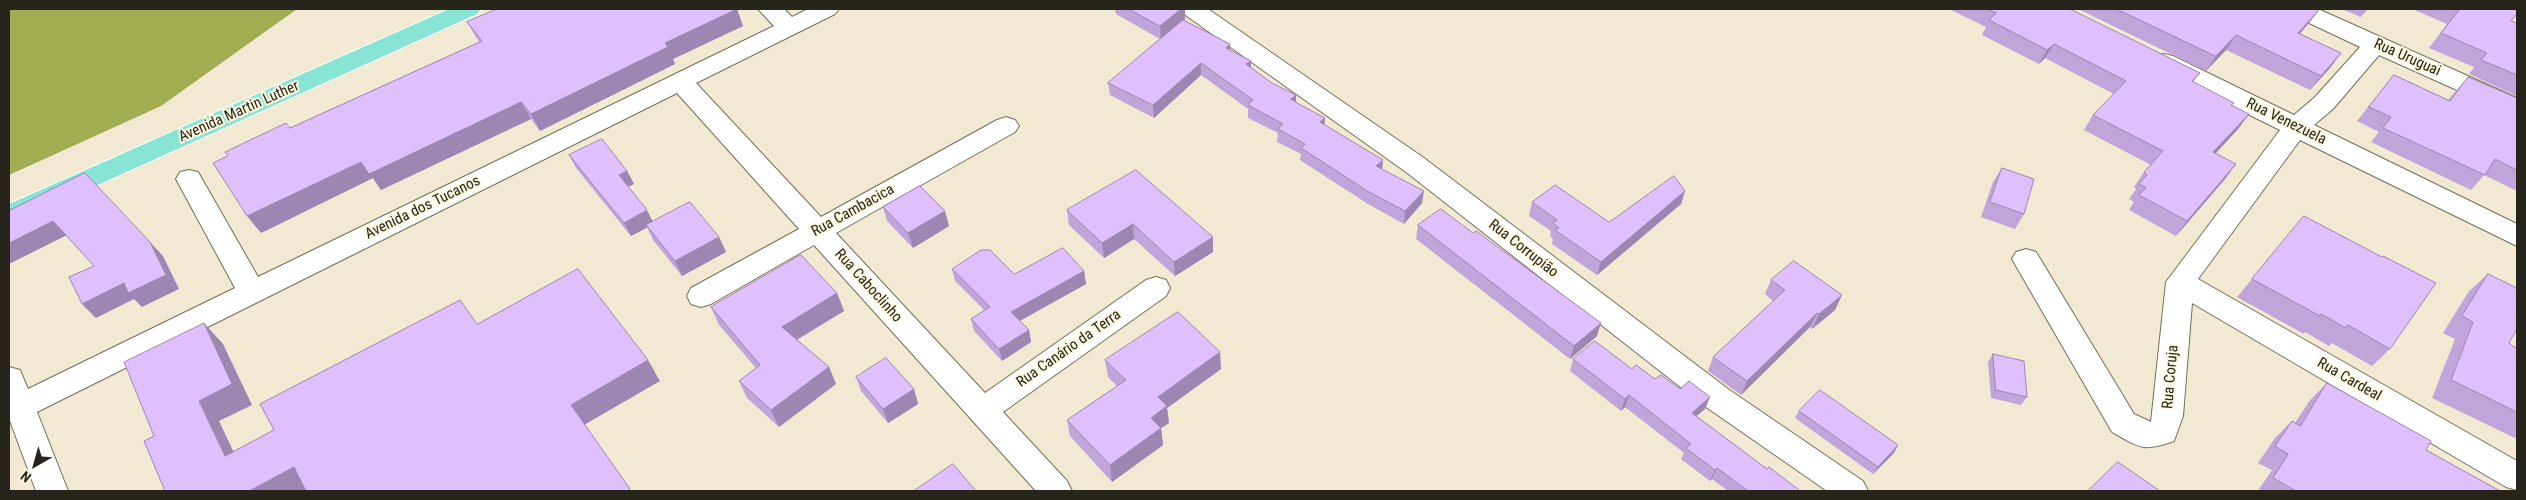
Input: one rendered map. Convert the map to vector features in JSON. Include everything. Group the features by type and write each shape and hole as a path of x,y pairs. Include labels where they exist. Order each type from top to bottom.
{"main road":[{"name":"Avenida Martin Luther","path":"9,215 469,9"}],"street":[{"path":"770,9 789,27"},
{"name":"Avenida dos Tucanos","path":"14,393 252,292 827,9"},
{"name":"Rua Corrupião","path":"1192,9 1415,166 1717,398 1852,491"},
{"name":"Rua Uruguai","path":"2298,9 2517,108"},
{"path":"2180,282 2296,127 2324,102 2376,44"},
{"name":"Rua Venezuela","path":"2144,52 2517,236"},
{"name":"Rua Caboclinho","path":"680,81 1056,491"},
{"name":"Rua Cambacica","path":"701,296 1006,126"},
{"path":"190,178 252,292"},
{"name":"Rua Coruja","path":"2026,259 2123,423 2145,436 2163,432 2168,416 2180,282"},
{"name":"Rua Cardeal","path":"2180,282 2517,477"},
{"name":"Rua Canário da Terra","path":"982,411 1156,288"},
{"path":"14,393 52,491"}],"green space":[{"path":"9,9 297,9 161,106 9,175"}],"building":[{"path":"497,9 737,9 665,43 668,47 531,114 521,102 369,174 361,162 247,216 213,163 228,156 225,152 286,123 290,128 482,41 467,22"},
{"path":"1129,9 1181,9 1160,26"},
{"path":"1987,9 2070,9 2200,73 2192,81 2234,103 2231,105 2249,114 2213,152 2236,164 2187,221 2139,195 2146,188 2139,184 2147,175 2144,172 2163,151 2093,115 2126,81 2054,44 2047,50 1989,20 1996,13"},
{"path":"2117,9 2316,9 2319,10 2298,33 2341,53 2321,76 2236,35 2216,56"},
{"path":"2460,9 2517,9 2517,13 2511,21 2517,23 2517,75 2481,60 2487,53 2441,33"},
{"path":"1183,20 1230,44 1226,48 1251,61 1246,64 1272,83 1296,95 1291,99 1325,118 1320,122 1383,160 1376,166 1424,191 1405,211 1369,192 1301,148 1305,144 1278,129 1283,124 1248,105 1253,100 1201,63 1153,105 1108,83"},
{"path":"2394,75 2450,101 2468,77 2517,98 2517,170 2495,159 2485,175 2383,128 2391,117 2369,107"},
{"path":"602,139 627,171 619,175 647,210 624,223 569,155"},
{"path":"2002,168 2034,179 2024,214 1990,202"},
{"path":"1136,170 1213,237 1174,262 1133,224 1102,243 1067,210"},
{"path":"85,173 150,242 166,275 128,293 124,283 82,304 69,277 94,266 53,221 9,243 9,211"},
{"path":"1674,176 1685,191 1601,262 1555,230 1559,228 1553,223 1557,220 1532,202 1555,185 1609,222"},
{"path":"920,186 945,211 908,233 883,207"},
{"path":"690,202 719,237 675,261 646,225"},
{"path":"1441,209 1473,233 1476,231 1601,323 1574,346 1418,225"},
{"path":"2304,216 2436,283 2390,349 2348,325 2346,328 2321,314 2320,316 2252,279"},
{"path":"1063,248 1084,271 1011,312 1029,330 999,349 971,319 990,307 952,269 981,250 990,250 1014,274"},
{"path":"801,255 837,293 782,327 829,367 771,410 739,381 760,365 711,307"},
{"path":"1794,261 1842,295 1819,314 1817,313 1747,381 1713,357 1785,290 1771,280"},
{"path":"578,269 648,360 571,405 630,489 627,491 306,491 294,467 249,491 165,491 144,441 154,436 124,362 204,323 232,384 199,401 225,456 274,430 260,404 460,300 477,324"},
{"path":"2488,274 2517,288 2517,329 2509,343 2517,349 2517,412 2451,380 2473,322 2462,316"},
{"path":"1178,312 1220,352 1158,397 1167,406 1151,418 1161,428 1110,465 1067,420 1126,380 1105,360"},
{"path":"1595,341 1632,369 1636,365 1655,379 1661,375 1680,389 1689,381 1710,397 1692,413 1767,469 1769,467 1799,490 1748,491 1717,468 1715,470 1686,448 1691,444 1629,395 1625,399 1573,359"},
{"path":"1993,354 2024,361 2027,397 1996,390"},
{"path":"886,358 914,389 883,409 856,377"},
{"path":"2327,383 2431,441 2426,450 2500,491 2296,491 2273,478 2288,454 2275,446 2292,421 2300,426"},
{"path":"1820,390 1898,445 1878,467 1799,411"},
{"path":"2118,462 2160,491 2088,491"},
{"path":"953,464 976,491 914,491"}]}
